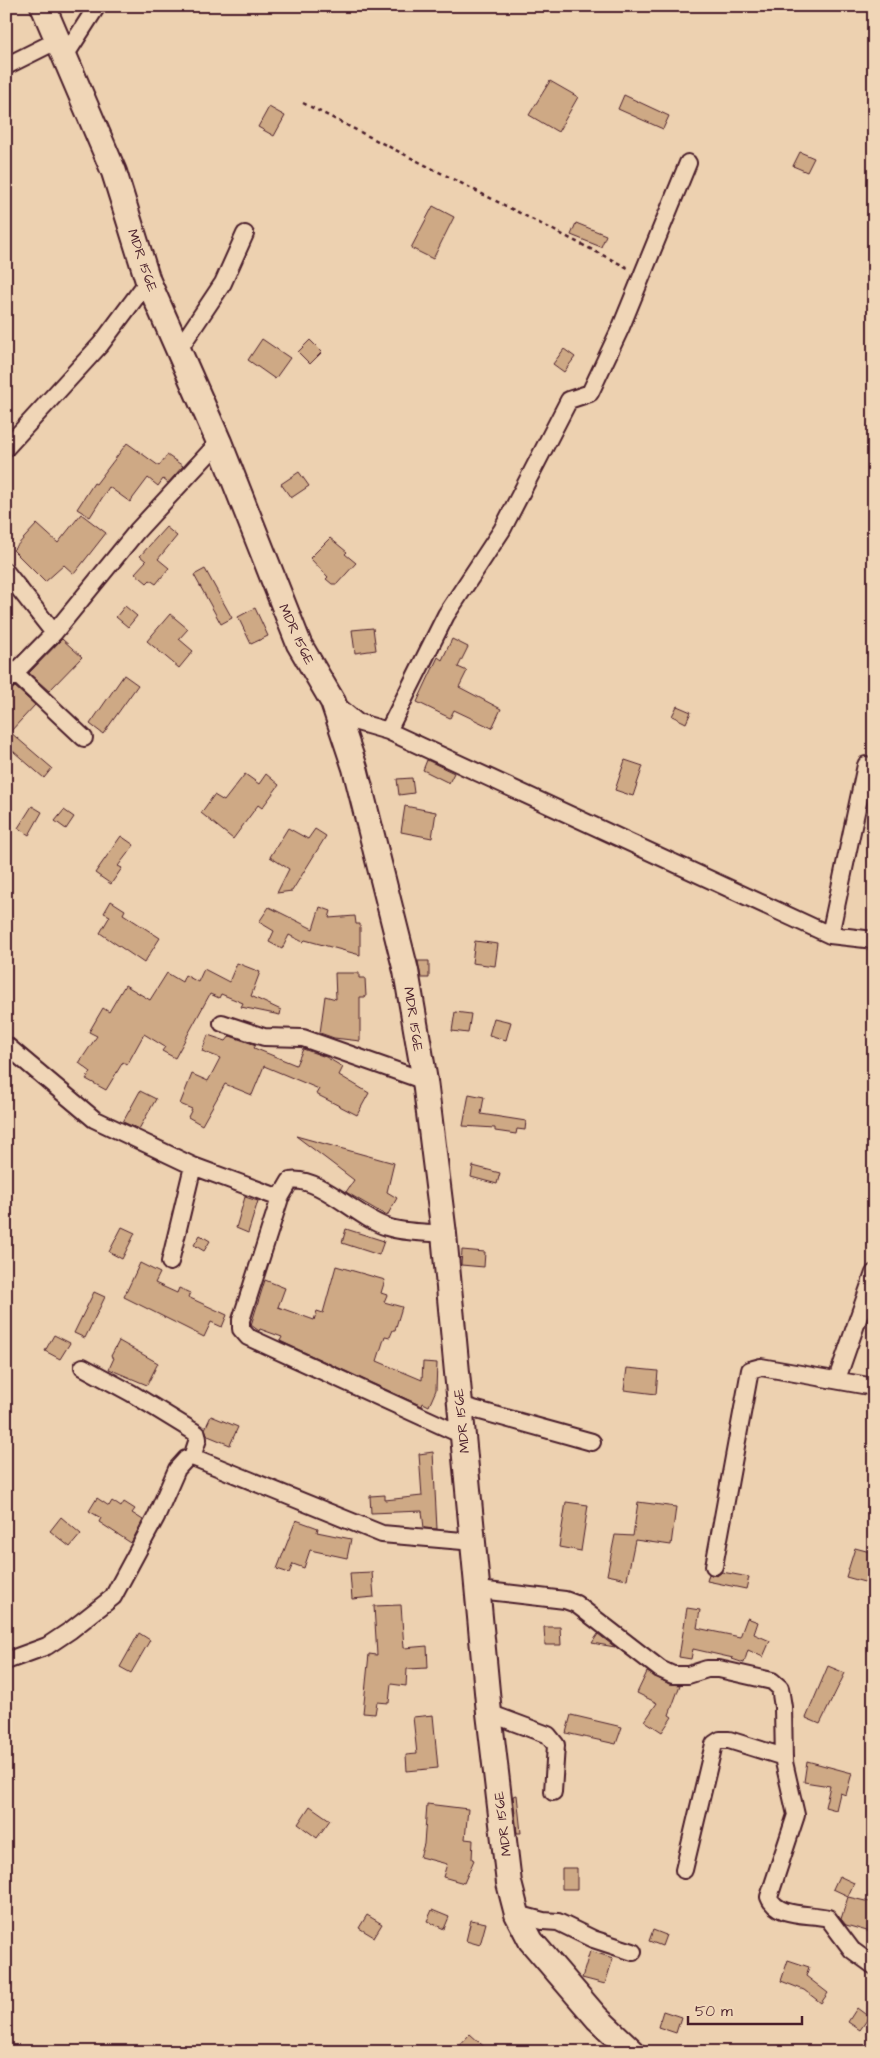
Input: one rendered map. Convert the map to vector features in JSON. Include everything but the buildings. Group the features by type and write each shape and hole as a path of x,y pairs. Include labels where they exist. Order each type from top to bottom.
{"main road":[{"name":"MDR 156E","path":"43,6 114,172 148,281 219,442 299,644 333,702 355,768 406,971 425,1081 444,1234 459,1406 479,1590 489,1714 509,1883 517,1914 531,1941 564,1982 597,2018 633,2052"}],"street":[{"path":"6,66 62,48 97,6"},
{"path":"388,731 446,615 502,530 569,400 590,393 621,327 688,162"},
{"path":"179,349 223,283 245,234"},
{"path":"6,448 100,344 148,281"},
{"path":"84,738 11,678 54,633 137,531 219,442"},
{"path":"6,572 54,633"},
{"path":"333,702 357,722 388,731 830,935 874,940"},
{"path":"830,935 866,765"},
{"path":"222,1023 264,1037 303,1038 425,1081"},
{"path":"6,1045 94,1119 193,1166 280,1198"},
{"path":"170,1262 193,1166"},
{"path":"444,1234 387,1228 311,1183 299,1179 290,1181 280,1198 241,1320 241,1329 248,1337 462,1435"},
{"path":"837,1379 874,1273"},
{"path":"714,1566 750,1370 761,1367 874,1387"},
{"path":"83,1368 131,1393 197,1434 198,1439 192,1457"},
{"path":"459,1406 592,1442"},
{"path":"6,1661 47,1646 113,1597 156,1517 176,1470 183,1461 192,1457 382,1534 474,1542"},
{"path":"479,1590 565,1600 576,1604 660,1669 672,1675 688,1675 707,1669 719,1669 772,1681 780,1688 782,1696 784,1757 796,1815 769,1897 772,1905 779,1910 828,1918 852,1950 874,1966"},
{"path":"489,1714 548,1734 553,1738 556,1745 553,1792"},
{"path":"684,1870 714,1744 720,1740 729,1740 784,1757"},
{"path":"517,1914 542,1921 558,1922 593,1939 633,1952"}],"path":[{"path":"303,103 642,275"}]}
